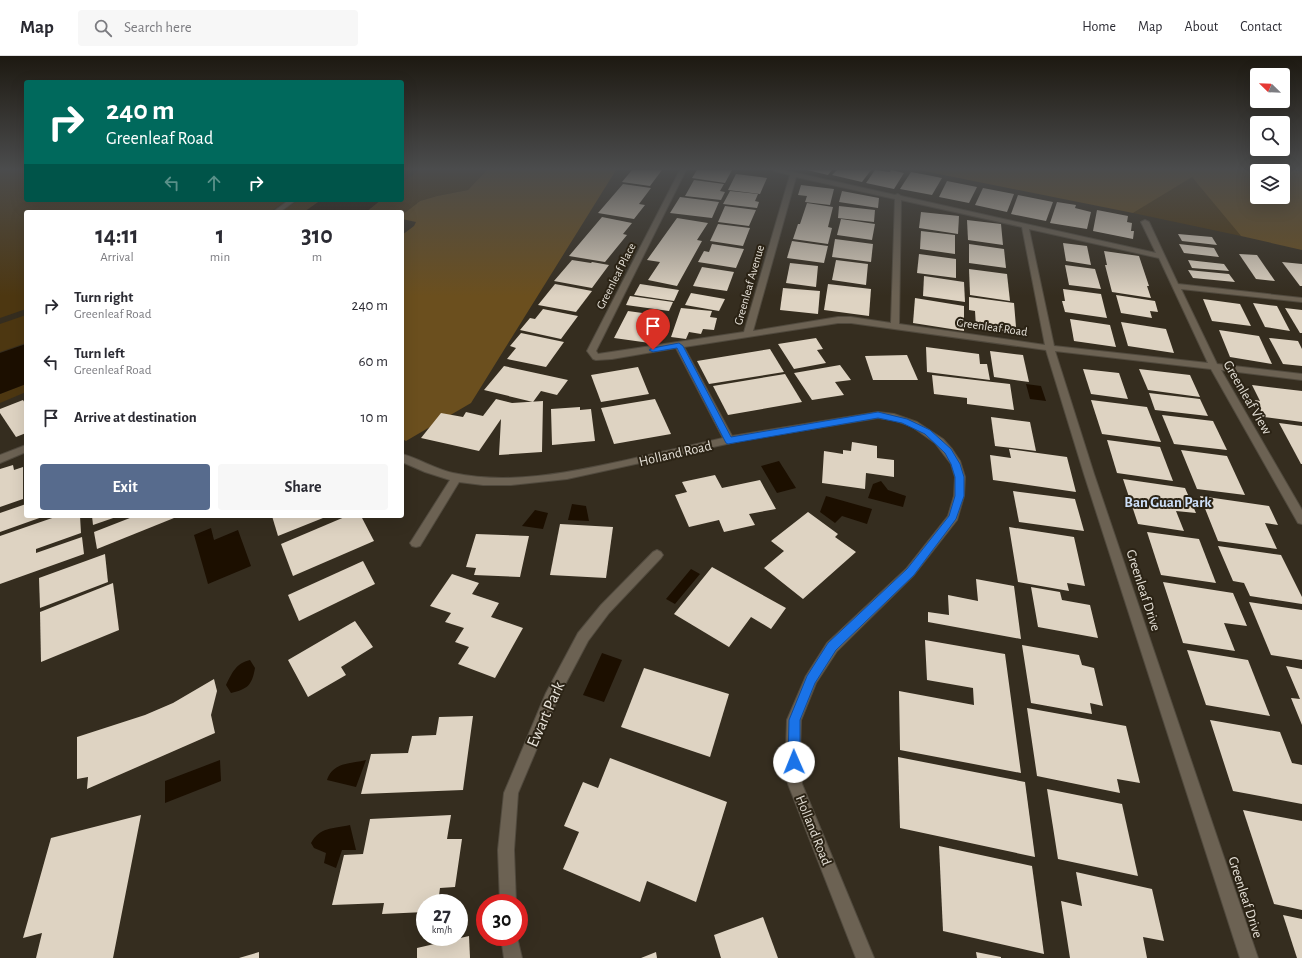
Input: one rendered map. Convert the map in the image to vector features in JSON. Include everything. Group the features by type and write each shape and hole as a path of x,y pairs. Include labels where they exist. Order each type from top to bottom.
{"street":[{"name":"Greenleaf Place","path":"591,351 662,212"},
{"name":"Greenleaf Avenue","path":"748,334 783,212"},
{"path":"895,326 898,212"},
{"path":"964,212 1162,257"},
{"name":"Greenleaf View","path":"1145,222 1214,368 1302,520"},
{"name":"Greenleaf Drive","path":"1025,227 1050,348 1089,474 1249,958"},
{"path":"1176,286 1302,300"},
{"name":"Greenleaf Road","path":"591,351 596,357 603,358 838,320 851,320 1050,348 1302,377"},
{"path":"679,346 728,441"},
{"name":"Holland Road","path":"404,459 420,467 456,477 508,483 569,476 728,441 878,415 894,417 914,424 928,432 939,441 948,451 956,464 960,477 959,496 953,517 910,572 832,647 811,680 794,720 793,752 795,784 865,958"},
{"path":"0,459 24,449"},
{"path":"416,543 456,477"},
{"name":"Ewart Park","path":"508,894 506,850 512,792 541,721 583,636 605,609 657,555"},
{"path":"511,946 513,958"}],"shaded area":[{"path":"0,212 24,212 24,310 0,318"},
{"path":"406,212 590,212 471,403 406,441 404,440 404,234 414,226 416,222 404,219 404,213"},
{"path":"1221,212 1241,236 1133,213"},
{"path":"1221,212 1302,212 1302,250 1241,236"},
{"path":"24,316 24,344 0,352 0,324"},
{"path":"24,345 24,385 0,394 0,353"},
{"path":"1026,384 1041,386 1046,401 1030,399"},
{"path":"24,385 24,393 0,403 0,394"},
{"path":"779,461 796,488 777,493 761,466"},
{"path":"881,481 888,490 906,496 903,507 868,498 873,484"},
{"path":"826,496 872,509 867,524 842,516 835,523 820,512"},
{"path":"572,504 586,506 589,521 568,520"},
{"path":"535,510 548,513 543,529 522,526"},
{"path":"211,528 214,540 238,530 251,566 208,584 194,535"},
{"path":"691,569 700,574 675,604 666,599"},
{"path":"602,653 622,660 604,702 583,695"},
{"path":"250,660 255,668 251,682 242,690 231,693 226,685 230,676 241,663"},
{"path":"220,760 221,781 165,803 165,781"},
{"path":"366,760 356,787 327,780 333,770 338,767 348,763"},
{"path":"350,825 356,850 342,850 336,868 324,863 326,853 314,848 311,843 318,834 323,831"}],"building":[{"path":"599,212 639,212 634,219"},
{"path":"671,212 715,212 712,218"},
{"path":"722,212 755,212 749,226 718,222"},
{"path":"804,212 832,212 828,227 832,228 828,244 793,239 798,224 800,224"},
{"path":"838,212 875,212 874,222 838,218"},
{"path":"921,212 959,216 958,234 919,228"},
{"path":"1012,212 1049,212 1046,221 1011,214"},
{"path":"1054,212 1091,212 1087,229 1050,223"},
{"path":"1097,212 1108,212 1128,216 1127,222 1132,223 1131,231 1134,231 1133,239 1093,231"},
{"path":"602,217 632,223 623,234 627,235 605,262 569,256"},
{"path":"677,218 708,223 697,240 702,241 677,286 648,280 660,262 647,260"},
{"path":"841,219 875,224 872,240 837,235"},
{"path":"967,220 1001,224 1003,245 968,240"},
{"path":"718,224 750,228 743,246 710,241"},
{"path":"921,231 955,235 955,254 920,249"},
{"path":"1178,234 1212,237 1217,245 1182,241"},
{"path":"835,239 873,244 871,262 832,257"},
{"path":"792,241 828,246 824,263 787,258"},
{"path":"1063,243 1087,246 1091,265 1066,261"},
{"path":"712,244 744,249 736,268 698,262 704,251 709,252"},
{"path":"969,244 1004,249 1006,268 969,263"},
{"path":"1179,244 1214,248 1219,257 1184,253"},
{"path":"1104,251 1139,256 1149,286 1147,286 1151,298 1112,292 1105,265 1107,265"},
{"path":"919,254 956,259 956,278 917,273"},
{"path":"1239,254 1257,255 1275,281 1256,279"},
{"path":"572,260 609,265 592,288 554,281"},
{"path":"836,260 868,264 866,285 832,280"},
{"path":"1188,260 1224,264 1229,271 1192,268"},
{"path":"1282,262 1302,264 1302,286 1300,286"},
{"path":"790,263 818,266 816,287 786,283"},
{"path":"1065,265 1095,269 1101,289 1069,285"},
{"path":"702,267 734,272 727,291 693,286"},
{"path":"969,269 1007,274 1010,301 970,295"},
{"path":"1188,270 1229,274 1235,282 1193,278"},
{"path":"924,276 964,282 965,302 923,296"},
{"path":"555,284 592,291 576,312 538,305"},
{"path":"640,284 679,290 674,301 634,295"},
{"path":"828,284 871,289 869,316 824,310"},
{"path":"783,288 820,291 818,314 780,310"},
{"path":"1063,289 1101,294 1107,318 1065,312 1062,301 1065,301"},
{"path":"691,293 725,299 719,311 685,305"},
{"path":"1116,295 1155,301 1158,312 1150,311 1152,318 1121,313"},
{"path":"630,296 673,302 669,311 626,305"},
{"path":"969,297 1014,303 1016,327 1012,326 1013,332 976,327 975,311 969,310"},
{"path":"915,298 964,306 964,331 913,323"},
{"path":"1203,299 1240,304 1251,326 1212,321"},
{"path":"1253,303 1277,306 1290,331 1265,327"},
{"path":"681,308 712,311 710,317 717,318 714,330 703,329 701,334 689,332 686,339 671,337"},
{"path":"1285,308 1302,310 1302,333 1300,333"},
{"path":"543,309 578,316 561,339 520,330 530,318 535,319"},
{"path":"628,311 664,316 662,320 667,320 657,344 614,338"},
{"path":"1070,319 1110,325 1116,347 1074,341"},
{"path":"1121,322 1166,329 1174,353 1128,346"},
{"path":"1219,330 1259,336 1272,364 1230,357"},
{"path":"521,333 564,342 546,367 507,359 516,348 510,346"},
{"path":"816,338 823,349 817,350 826,363 794,369 778,344"},
{"path":"1269,338 1298,341 1302,349 1302,366 1283,364"},
{"path":"926,347 979,354 980,364 987,364 990,380 927,372"},
{"path":"770,349 784,372 709,384 697,361"},
{"path":"990,351 1023,355 1029,382 994,377"},
{"path":"907,355 918,380 873,380 865,356"},
{"path":"840,365 851,380 835,382 844,395 812,400 794,373"},
{"path":"504,366 568,380 557,395 541,391 533,402 484,390"},
{"path":"638,367 649,394 601,402 591,375"},
{"path":"1083,369 1119,373 1128,399 1091,394"},
{"path":"1139,369 1190,375 1200,397 1148,390"},
{"path":"785,374 802,402 728,415 713,386"},
{"path":"932,375 1010,384 1014,410 967,404 967,398 934,394"},
{"path":"1252,385 1302,391 1302,422 1264,417 1255,400 1260,401"},
{"path":"1149,393 1200,399 1208,416 1155,410"},
{"path":"496,399 512,403 543,401 542,452 499,455 501,419 479,451 421,438 441,413 463,417 466,412 483,416"},
{"path":"655,399 671,434 614,444 601,408"},
{"path":"23,400 24,434 16,437 0,413 0,409"},
{"path":"1091,400 1147,407 1161,442 1102,434"},
{"path":"580,407 580,410 591,409 595,441 552,445 551,409"},
{"path":"1162,415 1213,421 1227,450 1174,444"},
{"path":"991,417 1030,422 1036,451 995,446"},
{"path":"1279,423 1302,426 1302,464 1301,464"},
{"path":"1107,440 1160,447 1173,481 1117,473"},
{"path":"852,442 877,446 877,458 894,460 894,477 866,473 865,489 822,483 824,451 843,454 843,450 851,451"},
{"path":"1009,449 1067,457 1076,492 993,480 990,455 1011,458"},
{"path":"1181,450 1227,456 1245,495 1197,489"},
{"path":"13,465 14,470 23,467 23,499 0,507 0,469"},
{"path":"715,475 722,488 760,480 776,509 749,514 755,525 724,532 719,520 689,527 675,495 687,492 682,482"},
{"path":"1123,479 1185,488 1196,513 1176,511 1184,531 1138,524"},
{"path":"1013,491 1075,499 1084,531 1019,522"},
{"path":"1200,496 1269,506 1278,525 1265,523 1277,549 1218,541"},
{"path":"24,505 24,518 39,518 0,532 0,513"},
{"path":"808,512 838,534 835,537 856,552 803,599 764,568 784,551 771,541"},
{"path":"52,518 80,518 81,533 36,549 36,553 82,537 84,554 0,584 0,536"},
{"path":"92,518 113,518 93,525"},
{"path":"130,518 174,518 97,549 94,532"},
{"path":"273,518 323,518 278,536"},
{"path":"342,518 362,518 374,541 293,576 281,544"},
{"path":"560,524 613,527 606,578 550,575"},
{"path":"1009,527 1074,537 1085,586 1067,583 1069,591 1018,582"},
{"path":"1147,532 1199,539 1216,583 1161,575"},
{"path":"476,534 529,536 520,577 474,575 476,568 466,567"},
{"path":"1218,546 1281,555 1302,597 1302,604 1250,596 1244,583 1233,581"},
{"path":"105,554 108,582 40,608 39,578"},
{"path":"363,561 375,584 299,621 288,595"},
{"path":"712,567 786,608 771,629 751,617 729,647 674,614"},
{"path":"452,574 479,583 472,594 499,603 491,617 523,628 495,678 458,664 469,647 455,642 464,628 445,622 451,613 430,606"},
{"path":"976,579 1014,586 1021,639 928,622 928,612 949,615 948,595 978,601"},
{"path":"1163,582 1233,593 1247,626 1224,623 1235,651 1183,643"},
{"path":"113,583 119,630 41,662 40,612"},
{"path":"1031,587 1060,592 1062,600 1090,605 1098,638 1038,627"},
{"path":"1249,602 1302,610 1302,660 1271,655"},
{"path":"355,621 373,647 341,667 346,675 308,697 288,660"},
{"path":"925,640 1005,654 1021,773 900,750 899,691 974,705 973,688 927,680"},
{"path":"1022,645 1079,655 1082,665 1094,668 1103,706 1090,703 1092,714 1031,703"},
{"path":"1187,650 1248,660 1270,716 1206,705"},
{"path":"1286,666 1302,669 1302,725 1291,698 1300,699"},
{"path":"644,668 729,694 710,757 621,727"},
{"path":"214,679 217,691 211,715 215,733 87,789 88,777 77,779 77,737 145,715 173,703"},
{"path":"1027,708 1126,726 1140,783 1117,779 1120,793 1037,776"},
{"path":"473,716 463,790 361,794 371,754 408,753 412,736 436,735 439,717"},
{"path":"1210,720 1280,732 1292,763 1302,765 1302,804 1233,791"},
{"path":"898,757 1025,782 1035,857 900,828"},
{"path":"610,758 727,802 696,902 647,881 640,902 563,869 579,832 564,826 583,782 598,788"},
{"path":"1047,789 1122,804 1138,876 1058,859"},
{"path":"1243,810 1302,821 1302,910 1274,904"},
{"path":"141,815 113,958 36,958 42,933 23,938 51,838"},
{"path":"451,815 447,839 462,839 455,887 440,888 439,894 416,894 416,912 382,914 384,903 332,905 344,855 363,854 370,819"},
{"path":"939,846 1032,866 1044,954 943,931"},
{"path":"1076,872 1152,889 1164,941 1143,937 1147,958 1070,958 1061,901 1082,906"},
{"path":"1283,915 1302,919 1302,958 1297,958"},
{"path":"763,917 778,958 721,958 714,935"},
{"path":"468,936 470,958 417,958 417,948 426,946 468,946"},
{"path":"259,952 259,958 239,958"},
{"path":"656,952 657,958 641,958"},
{"path":"976,952 1001,957 1001,958 977,958"}],"district":[{"name":"Ban Guan Park","path":"1168,502"}],"route":[{"path":"653,350 679,346 700,384 728,441 878,415 904,420 928,432 948,451 956,464 960,477 959,496 953,517 910,572 832,647 811,680 794,720 794,762"}]}
